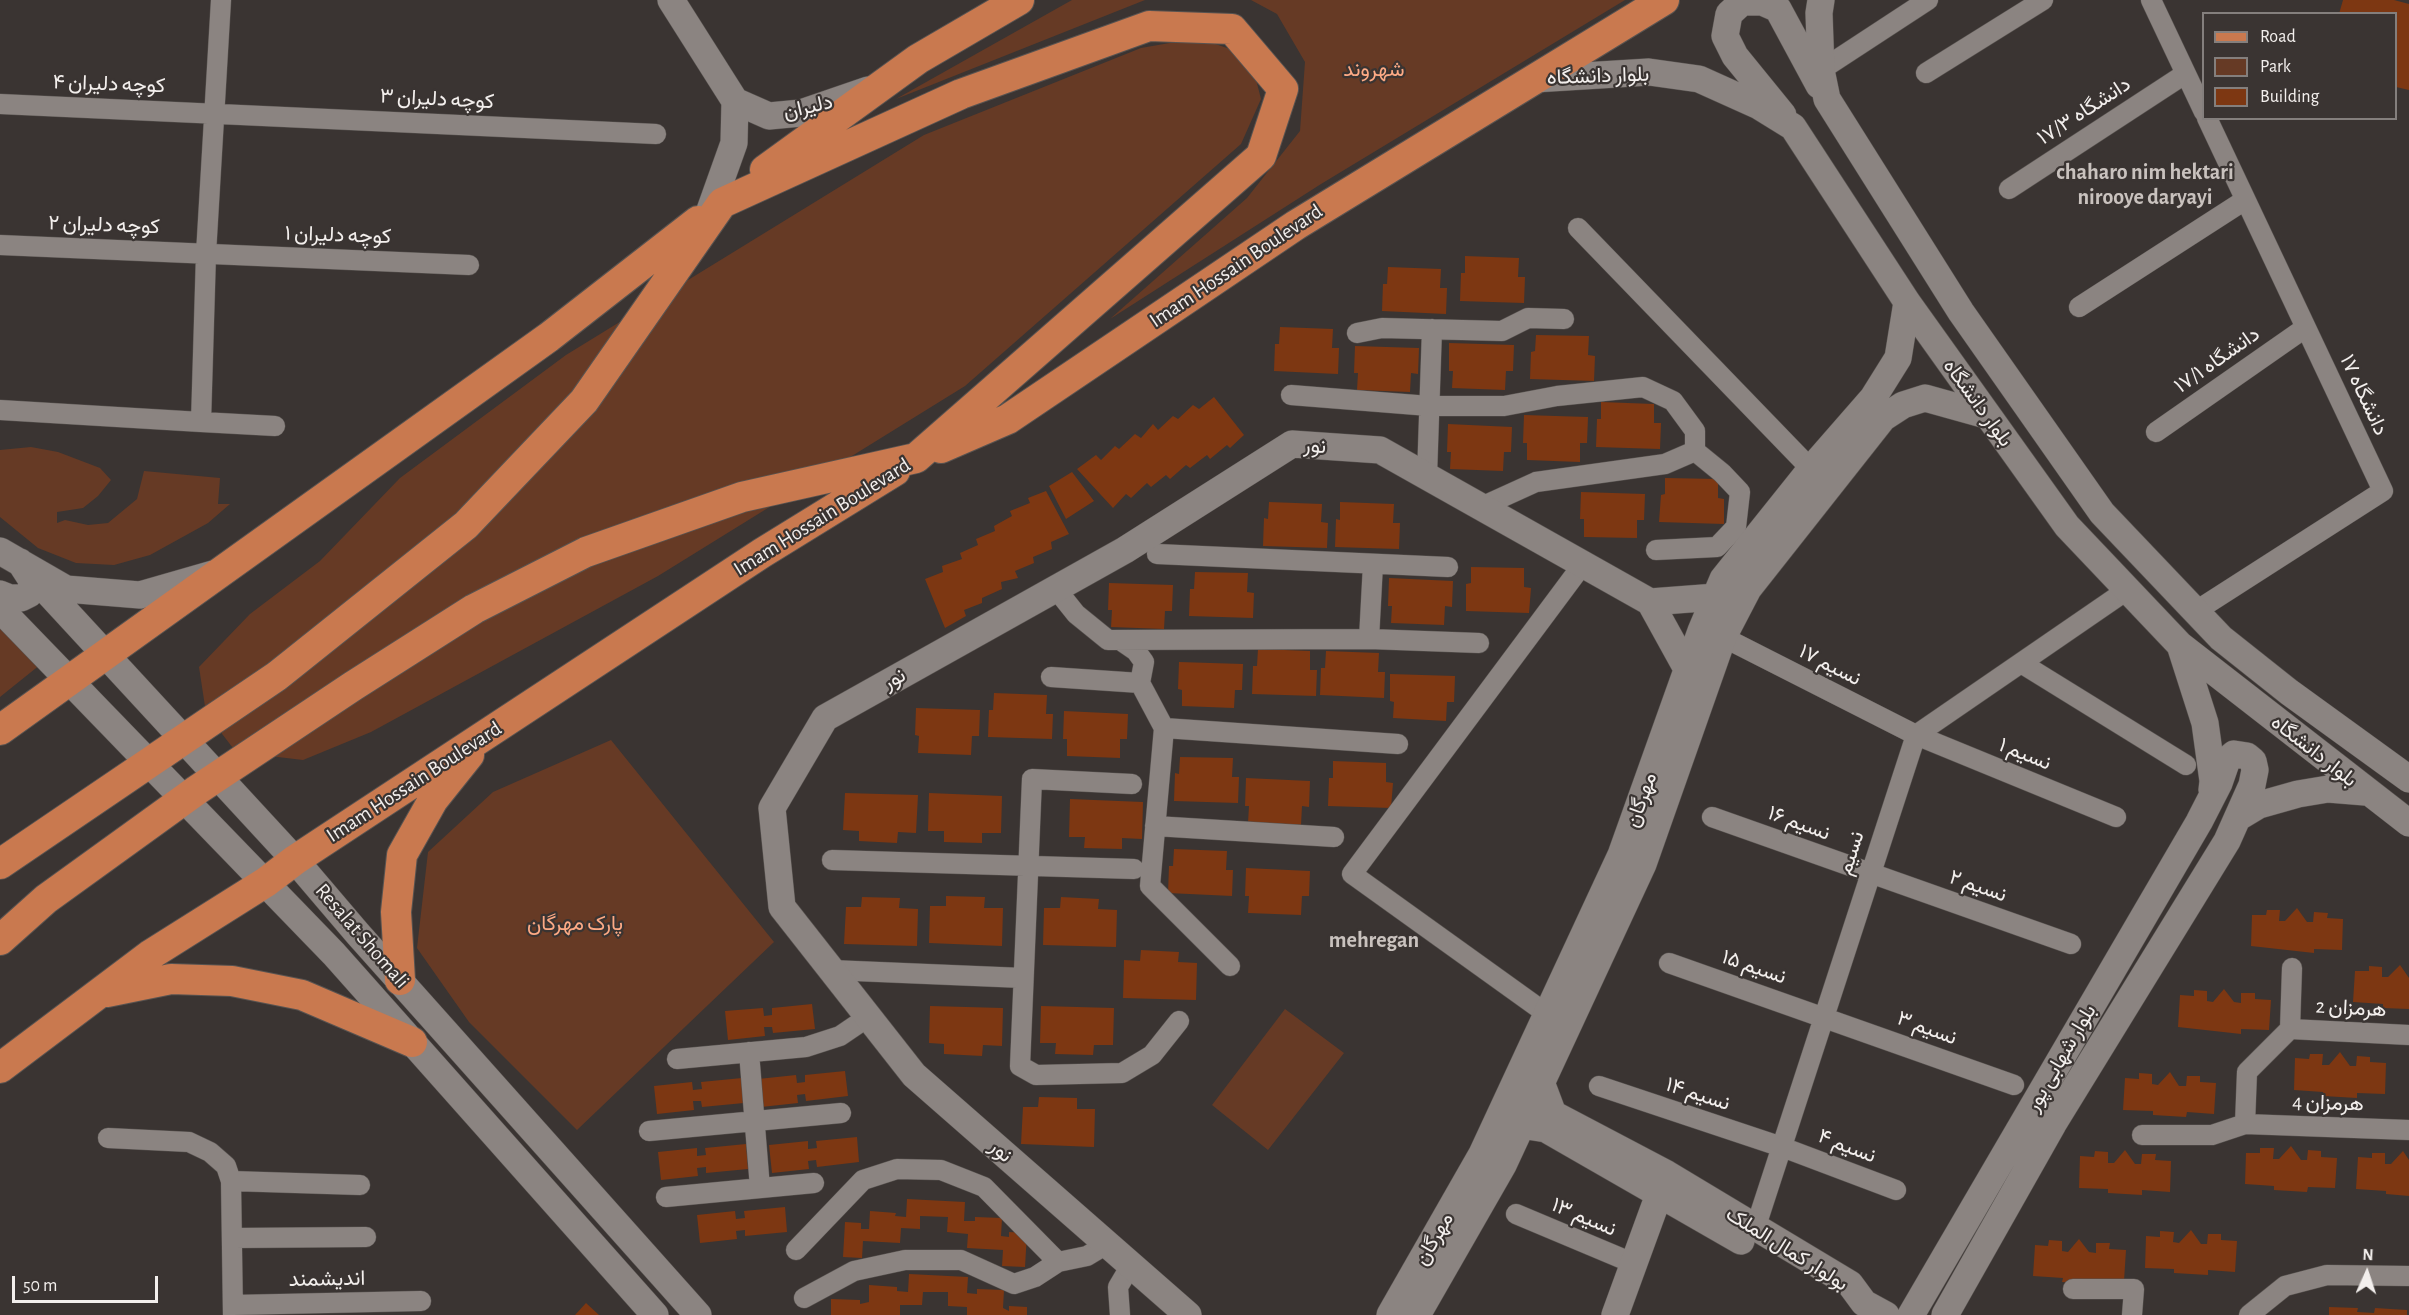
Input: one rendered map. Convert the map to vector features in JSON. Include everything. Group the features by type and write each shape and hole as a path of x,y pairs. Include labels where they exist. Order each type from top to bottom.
{"main road":[{"path":"0,864 277,676 466,525 584,401 715,208 734,143 735,101 671,0"},
{"path":"0,730 549,337 715,208 918,59 1019,0"},
{"name":"Imam Hossain Boulevard","path":"0,1068 150,955 266,882 295,860 762,553 916,458 1008,419 1296,225 1664,0"},
{"name":"بلوار دانشگاه","path":"1821,0 1819,13 1821,69 1827,99 1961,312 2103,513 2221,638 2289,692 2409,779"},
{"path":"1794,127 1735,56 1725,36 1729,14 1742,2 1762,2 1778,9 1827,99"},
{"path":"0,940 46,899 197,790 474,609 586,552 742,497 916,458 1260,156 1283,89 1232,29 1149,26 961,93 715,208"},
{"name":"بلوار دانشگاه","path":"1533,79 1649,72 1699,79 1759,106 1794,127 1907,302 2067,526 2181,645 2366,792 2409,823"},
{"name":"دلیران","path":"735,101 769,116 801,113 881,86"},
{"name":"مهرگان","path":"1417,1315 1503,1165 1643,864 1673,746 1687,669 1724,579 1811,469 1873,398 1898,358 1907,302"},
{"path":"1887,376 1896,372 1904,372 1913,382 1912,391 1903,405"},
{"name":"مهرگان","path":"1390,1315 1482,1155 1723,637 1748,589 1883,418 1903,405 1925,398 1993,424"},
{"path":"1993,424 2033,414"},
{"name":"نور","path":"1188,1315 914,1075 782,908 772,808 825,718 1125,550 1292,444 1380,450 1650,602"},
{"path":"10,556 66,589 140,595 221,571"},
{"path":"0,594 21,598 33,589 33,582 10,556"},
{"name":"Resalat Shomali","path":"10,556 295,860 358,934 698,1315"},
{"path":"1687,669 1650,602 1716,597"},
{"name":"Resalat Shomali","path":"0,609 334,954 655,1315"},
{"path":"2181,645 2205,723 2213,781 2210,800"},
{"path":"400,980 396,912 402,855 433,800 484,736"},
{"name":"بلوار شهابی پور","path":"1911,1315 2210,800 2227,760 2234,754 2247,756 2253,761 2255,770 2247,801 2227,841 2053,1124 1946,1315"},
{"path":"2239,817 2259,805 2298,794 2328,789 2366,792"},
{"path":"334,954 330,941 332,933 340,929 358,934"},
{"path":"101,993 171,978 232,981 302,995 412,1042"},
{"name":"بولوار کمال الملک","path":"1541,1082 1553,1113 1841,1299 1875,1309"},
{"name":"بولوار کمال الملک","path":"1521,1125 1546,1129 1755,1229 1850,1284 1875,1309"},
{"path":"1615,1315 1663,1184"}],"street":[{"path":"201,422 206,254 221,0"},
{"path":"1821,69 1928,0"},
{"path":"1926,73 2043,0"},
{"path":"2151,0 2202,108"},
{"name":"دانشگاه ۱۷/۳","path":"2009,189 2186,74"},
{"name":"کوچه دلیران ۴","path":"0,104 215,113"},
{"name":"کوچه دلیران ۳","path":"215,113 656,134"},
{"name":"دانشگاه ۱۷","path":"2196,611 2383,491 2208,120"},
{"path":"2079,307 2245,200"},
{"path":"1578,228 1811,469"},
{"name":"کوچه دلیران ۲","path":"0,245 206,254"},
{"name":"کوچه دلیران ۱","path":"206,254 469,265"},
{"path":"1357,333 1382,328 1502,331 1528,318 1564,319"},
{"name":"دانشگاه ۱۷/۱","path":"2156,432 2306,328"},
{"path":"1427,476 1432,329"},
{"path":"1291,395 1429,406 1504,406 1557,396 1643,387 1673,402 1695,430 1695,451"},
{"path":"0,410 276,426"},
{"path":"1481,507 1536,482 1665,464 1695,451"},
{"path":"1656,550 1717,547 1736,527 1740,492 1722,473 1695,451"},
{"path":"1157,554 1448,567"},
{"path":"1369,639 1373,564"},
{"path":"1547,1014 1352,874 1583,564"},
{"path":"1056,589 1076,614 1108,640 1369,639 1479,643"},
{"path":"1916,735 2127,590"},
{"name":"نسیم ۱۷","path":"1723,637 1916,735"},
{"path":"1120,640 1136,651 1144,662 1140,683 1164,728 1150,886 1230,966"},
{"path":"2021,663 2186,765"},
{"path":"1051,677 1140,683"},
{"path":"1164,728 1398,744"},
{"name":"نسیم ۱","path":"1916,735 2116,817"},
{"name":"نسیم","path":"1755,1229 1916,735"},
{"path":"1132,784 1032,779 1020,1066 1036,1075 1122,1073 1152,1055 1179,1021"},
{"name":"نسیم ۱۶","path":"1712,817 1869,874"},
{"path":"1155,826 1334,837"},
{"path":"832,860 1134,869"},
{"name":"نسیم ۲","path":"1869,874 2071,944"},
{"name":"نسیم ۱۵","path":"1668,963 1824,1017"},
{"name":"هرمزان 2","path":"2245,1124 2247,1072 2290,1029 2292,968"},
{"path":"831,970 1023,978"},
{"path":"677,1059 806,1047 840,1036 868,1017"},
{"name":"نسیم ۳","path":"1824,1017 2014,1085"},
{"name":"هرمزان 2","path":"2290,1029 2409,1035"},
{"path":"749,1052 760,1188"},
{"name":"نسیم ۱۴","path":"1599,1086 1782,1147"},
{"path":"649,1131 841,1113"},
{"path":"2142,1135 2212,1135 2245,1124"},
{"name":"هرمزان 4","path":"2245,1124 2409,1130"},
{"path":"108,1138 189,1143 210,1152 226,1166 231,1181 233,1310"},
{"name":"نسیم ۴","path":"1782,1147 1896,1190"},
{"path":"796,1251 862,1180 897,1168 941,1170 984,1187 1058,1262"},
{"path":"231,1181 360,1185"},
{"path":"666,1197 814,1183"},
{"name":"نسیم ۱۳","path":"1516,1214 1635,1264"},
{"path":"233,1238 366,1237"},
{"path":"804,1298 854,1271 905,1260 961,1260 1014,1284 1035,1277 1058,1262 1088,1256 1107,1244"},
{"path":"1120,1315 1118,1287 1131,1265"},
{"path":"2249,1315 2284,1286 2327,1275 2409,1276"},
{"path":"2073,1288 2134,1289 2132,1315"},
{"name":"اندیشمند","path":"233,1310 421,1301"}],"green space":[{"path":"1072,0 1145,0 896,99"},
{"name":"شهروند","path":"1251,0 1625,0 1321,184 1110,319 1247,198 1300,131 1305,62 1277,14"},
{"path":"1198,38 1250,56 1261,99 1241,144 965,386 658,576 371,732 303,760 236,752 206,713 199,667 250,614 320,561 400,478 566,355 924,135 1141,48"},
{"path":"31,447 58,452 100,468 111,480 98,496 83,508 57,512 57,523 65,520 88,525 108,523 137,499 144,471 220,478 218,504 230,504 208,523 150,555 114,565 76,563 38,548 0,517 0,450"},
{"path":"0,610 56,652 0,697"},
{"name":"پارک مهرگان","path":"611,740 774,942 577,1130 469,1022 417,948 428,852 493,792"},
{"path":"1285,1009 1344,1053 1268,1150 1212,1105"}],"building":[{"path":"2343,0 2394,0 2409,4 2409,90 2397,87 2397,12 2340,12"},
{"path":"1465,256 1519,258 1518,277 1525,277 1524,303 1460,301 1461,273 1465,273"},
{"path":"1388,267 1441,269 1440,288 1447,288 1446,314 1382,311 1383,284 1387,284"},
{"path":"1280,327 1333,329 1332,348 1339,348 1338,374 1274,371 1275,344 1279,344"},
{"path":"1536,335 1589,336 1588,355 1595,356 1594,381 1530,379 1531,352 1535,351"},
{"path":"1449,343 1514,345 1513,371 1506,371 1505,390 1452,388 1453,371 1449,371"},
{"path":"1355,346 1419,348 1418,374 1411,373 1410,392 1357,390 1358,373 1354,373"},
{"path":"1214,397 1244,435 1230,448 1227,445 1210,459 1207,455 1190,468 1186,465 1170,479 1166,475 1151,487 1147,483 1131,498 1126,494 1113,508 1077,469 1096,455 1101,460 1115,446 1119,449 1135,434 1141,438 1153,424 1158,430 1173,416 1178,419 1193,405 1199,409"},
{"path":"1601,402 1654,404 1654,423 1661,423 1660,449 1596,447 1597,419 1601,419"},
{"path":"1524,415 1588,417 1587,443 1580,443 1580,462 1527,460 1527,443 1523,443"},
{"path":"1448,424 1512,427 1511,452 1504,452 1503,471 1450,469 1451,452 1447,452"},
{"path":"1072,472 1094,501 1066,519 1049,486"},
{"path":"1665,478 1718,479 1718,498 1724,499 1724,524 1659,522 1661,495 1665,494"},
{"path":"1046,491 1069,534 1051,542 1052,549 1033,557 1034,563 1015,571 1018,578 1001,582 1002,589 982,598 982,603 964,610 966,616 945,628 925,579 943,572 942,566 962,559 960,553 978,545 976,539 995,531 994,526 1012,516 1010,511 1030,503 1028,498"},
{"path":"1581,492 1645,494 1644,520 1637,520 1637,538 1584,537 1584,519 1580,519"},
{"path":"1269,502 1322,504 1321,522 1328,523 1327,548 1263,546 1264,518 1268,519"},
{"path":"1340,502 1394,504 1393,523 1400,523 1399,549 1335,547 1336,519 1340,520"},
{"path":"1471,567 1524,568 1524,587 1531,588 1529,613 1466,611 1466,584 1471,583"},
{"path":"1195,572 1248,573 1247,592 1254,593 1253,618 1189,616 1190,589 1194,589"},
{"path":"1389,578 1453,581 1452,607 1445,606 1444,625 1391,623 1392,606 1388,606"},
{"path":"1109,583 1173,585 1172,611 1165,611 1164,629 1111,627 1112,610 1108,610"},
{"path":"1258,649 1310,651 1310,670 1317,670 1316,696 1252,694 1253,666 1257,666"},
{"path":"1326,651 1379,653 1378,672 1385,672 1384,698 1320,695 1321,668 1325,668"},
{"path":"1179,662 1243,664 1242,690 1235,690 1234,708 1182,706 1182,690 1178,689"},
{"path":"1390,674 1455,676 1454,702 1447,702 1446,721 1393,718 1394,702 1390,701"},
{"path":"994,693 1047,695 1046,714 1053,714 1052,739 988,737 989,710 993,710"},
{"path":"916,708 980,710 979,736 972,736 971,755 918,753 919,736 915,735"},
{"path":"1064,711 1128,714 1127,739 1120,739 1120,758 1067,756 1067,739 1063,739"},
{"path":"1180,757 1233,758 1232,777 1239,777 1238,803 1174,801 1175,773 1179,774"},
{"path":"1333,761 1386,763 1386,782 1393,783 1391,808 1328,806 1329,778 1333,778"},
{"path":"1246,778 1310,781 1309,807 1302,806 1301,825 1248,823 1249,806 1245,806"},
{"path":"845,793 918,795 916,833 898,832 897,843 859,841 859,831 843,830"},
{"path":"929,793 1002,796 1001,833 982,833 982,843 944,842 944,831 928,831"},
{"path":"1070,799 1143,802 1142,839 1122,838 1122,849 1084,848 1085,837 1069,837"},
{"path":"1174,849 1227,851 1226,870 1233,870 1232,896 1168,893 1169,866 1173,866"},
{"path":"1246,868 1310,871 1309,896 1302,896 1301,915 1248,913 1249,896 1245,896"},
{"path":"946,896 985,897 984,908 1003,908 1002,946 929,943 930,906 946,906"},
{"path":"862,897 900,898 899,908 918,909 917,946 844,944 846,907 861,907"},
{"path":"1061,897 1099,899 1098,909 1117,910 1116,947 1043,945 1044,908 1060,908"},
{"path":"2297,908 2307,922 2313,922 2314,912 2328,913 2327,918 2343,919 2342,950 2314,949 2314,953 2251,946 2252,915 2266,915 2267,910 2280,910 2279,921 2285,921"},
{"path":"1141,950 1179,952 1178,962 1197,963 1196,1000 1123,998 1124,960 1140,961"},
{"path":"2400,965 2409,978 2409,1009 2383,1008 2383,1004 2353,1002 2355,971 2369,971 2369,966 2382,967 2382,977 2388,977"},
{"path":"2224,989 2234,1002 2241,1003 2241,993 2255,993 2255,999 2271,1000 2269,1030 2241,1029 2241,1034 2178,1027 2180,995 2194,996 2194,990 2207,991 2207,1001 2213,1002"},
{"path":"812,1004 815,1029 773,1033 772,1027 764,1027 765,1036 728,1040 725,1011 763,1008 764,1016 772,1015 772,1008"},
{"path":"930,1006 1003,1008 1002,1046 983,1045 982,1056 944,1054 944,1044 929,1043"},
{"path":"1041,1006 1114,1008 1113,1045 1094,1045 1093,1055 1055,1054 1056,1043 1040,1043"},
{"path":"2340,1052 2350,1066 2356,1066 2357,1056 2370,1057 2370,1062 2386,1063 2385,1094 2357,1093 2357,1098 2323,1096 2323,1092 2294,1090 2295,1058 2309,1059 2310,1054 2323,1054 2322,1065 2329,1065"},
{"path":"845,1071 848,1096 806,1101 805,1094 797,1095 798,1103 761,1107 758,1079 796,1075 797,1083 805,1082 805,1075"},
{"path":"2170,1072 2179,1086 2186,1086 2187,1076 2200,1076 2200,1082 2216,1083 2214,1114 2187,1112 2186,1117 2153,1115 2153,1111 2123,1110 2125,1078 2139,1079 2139,1073 2152,1074 2152,1084 2158,1085"},
{"path":"742,1078 744,1103 702,1107 701,1101 693,1101 694,1110 657,1114 654,1086 692,1082 693,1090 702,1089 701,1082"},
{"path":"1039,1097 1077,1098 1077,1109 1095,1109 1094,1147 1021,1144 1023,1107 1038,1107"},
{"path":"857,1137 859,1162 817,1167 816,1160 808,1161 809,1169 772,1173 769,1145 808,1141 808,1149 817,1148 816,1141"},
{"path":"746,1144 748,1169 706,1173 706,1167 697,1168 698,1176 661,1180 658,1152 697,1148 697,1156 706,1155 705,1148"},
{"path":"2291,1146 2301,1160 2307,1160 2308,1150 2321,1151 2321,1157 2337,1158 2335,1188 2308,1187 2307,1192 2274,1190 2274,1186 2245,1184 2246,1153 2260,1153 2260,1148 2274,1148 2273,1159 2279,1159"},
{"path":"2125,1150 2135,1164 2141,1164 2142,1154 2156,1154 2155,1160 2171,1161 2170,1192 2142,1190 2142,1195 2108,1193 2108,1189 2079,1188 2080,1156 2094,1157 2095,1151 2108,1152 2108,1163 2114,1163"},
{"path":"2403,1151 2409,1160 2409,1196 2386,1194 2386,1191 2356,1189 2358,1157 2372,1158 2372,1153 2385,1153 2385,1164 2391,1164"},
{"path":"907,1199 965,1202 964,1221 975,1221 975,1217 1002,1218 1001,1236 1009,1237 1009,1232 1027,1233 1025,1267 1002,1266 1003,1250 967,1248 968,1234 947,1232 948,1217 920,1216 920,1229 901,1228 900,1243 863,1241 862,1258 843,1257 845,1222 861,1223 861,1229 869,1229 870,1211 896,1213 895,1216 906,1217"},
{"path":"785,1207 787,1232 745,1236 745,1230 736,1231 737,1239 700,1243 697,1215 735,1211 736,1219 745,1218 744,1211"},
{"path":"2191,1230 2201,1244 2207,1244 2208,1234 2221,1234 2221,1240 2237,1241 2235,1272 2208,1270 2208,1275 2174,1273 2174,1269 2145,1268 2146,1236 2160,1237 2160,1231 2174,1232 2173,1242 2179,1243"},
{"path":"2079,1239 2089,1252 2096,1253 2096,1243 2110,1243 2109,1249 2126,1250 2124,1281 2096,1279 2096,1284 2062,1282 2063,1278 2033,1276 2035,1245 2048,1246 2049,1240 2062,1241 2062,1251 2068,1252"},
{"path":"909,1274 968,1277 967,1293 977,1294 977,1289 1004,1290 1003,1308 1009,1311 1009,1306 1027,1307 1027,1315 967,1315 967,1307 948,1306 948,1292 923,1292 922,1305 900,1305 900,1315 831,1315 831,1299 860,1300 860,1304 869,1302 869,1285 897,1287 897,1291 908,1292"},
{"path":"586,1303 599,1315 575,1315"},
{"path":"2329,1307 2358,1308 2357,1312 2374,1313 2375,1308 2407,1310 2407,1315 2329,1315"}],"district":[{"name":"chaharo nim hektari nirooye daryayi","path":"2145,184"},
{"name":"mehregan","path":"1374,940"}]}
